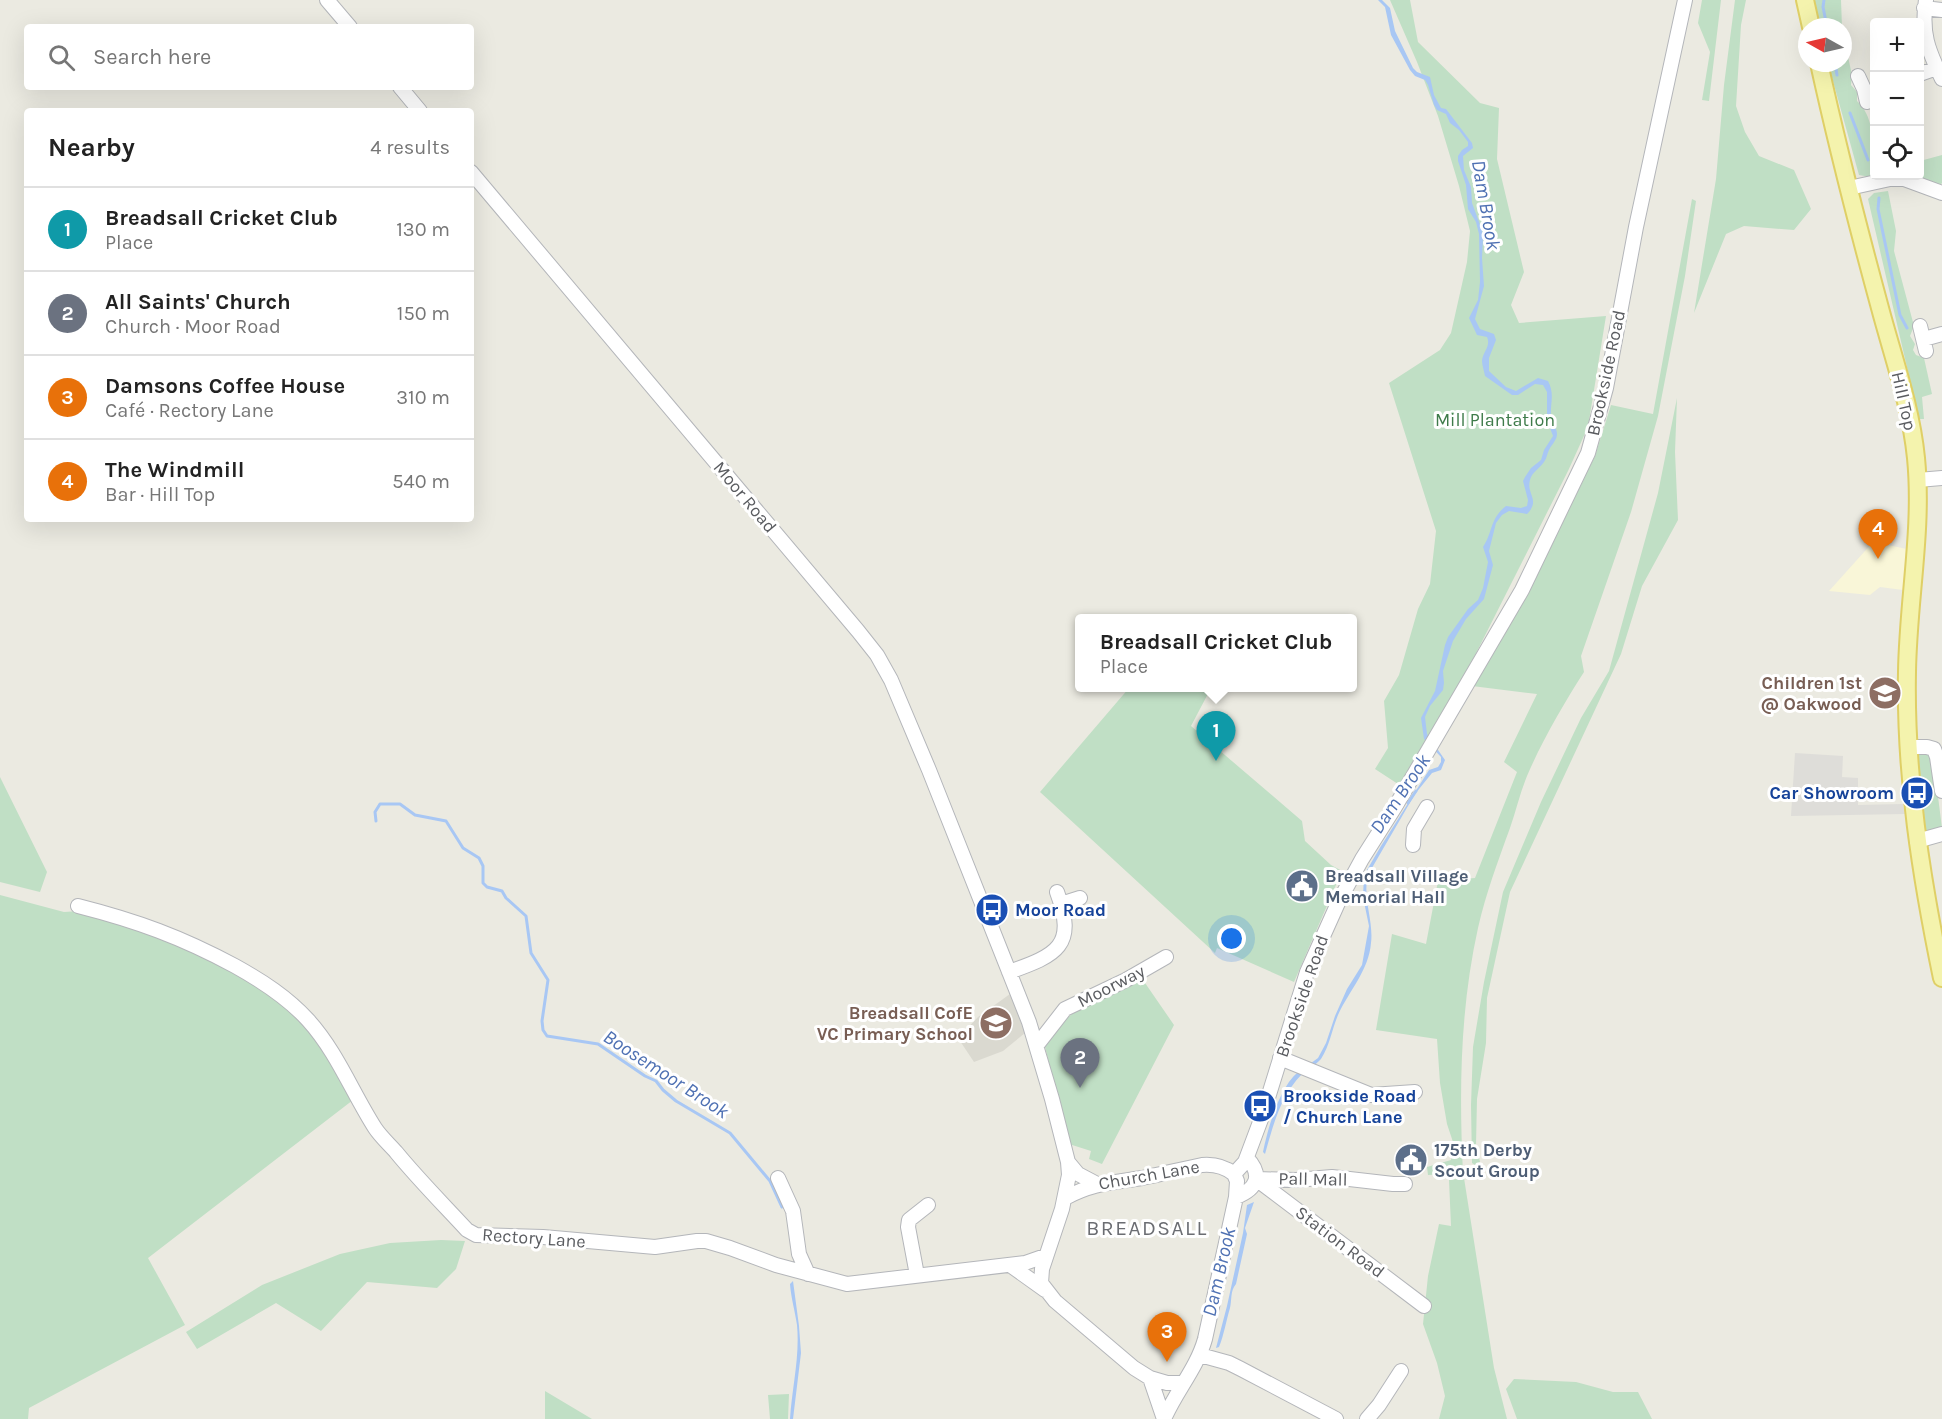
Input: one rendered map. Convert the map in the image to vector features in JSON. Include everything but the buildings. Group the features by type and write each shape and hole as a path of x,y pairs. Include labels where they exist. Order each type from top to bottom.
{"main road":[{"path":"1805,0 1809,18"},
{"name":"Hill Top","path":"1821,72 1909,418 1918,480 1918,517 1913,562 1907,673 1909,747 1917,841 1942,978"}],"street":[{"path":"327,0 347,24"},
{"name":"Brookside Road","path":"1234,1174 1243,1166 1247,1158 1263,1114 1294,1011 1320,941 1355,870 1402,818 1428,750 1522,590 1588,453 1606,388 1636,227 1685,0"},
{"path":"1939,74 1925,38 1925,4 1942,10"},
{"path":"1858,76 1868,92"},
{"path":"402,90 418,108"},
{"name":"Moor Road","path":"474,176 877,655 891,680 930,770 1037,1045 1068,1162 1069,1175 1065,1198 1046,1256"},
{"path":"1849,188 1890,178 1904,179 1942,193"},
{"path":"1923,339 1942,334"},
{"path":"1918,480 1942,477"},
{"path":"1909,747 1931,747 1936,752 1942,791"},
{"name":"Brookside Road","path":"1402,818 1427,807"},
{"name":"Brookside Road","path":"1402,818 1412,835 1413,845"},
{"path":"1917,841 1942,834"},
{"path":"1010,972 1046,958 1055,950 1063,939 1066,922 1059,898 1080,898"},
{"name":"Rectory Lane","path":"78,906 125,918 184,940 244,971 283,996 309,1021 324,1041 376,1129 417,1178 467,1230 476,1235 543,1236 655,1247 697,1241 706,1242 848,1284 1025,1263 1046,1256"},
{"name":"Moorway","path":"1037,1045 1065,1009 1126,980 1166,957"},
{"path":"1280,1058 1371,1095 1415,1092"},
{"name":"Station Road","path":"1247,1158 1256,1169 1256,1179 1424,1306"},
{"path":"1068,1162 1078,1174 1097,1184"},
{"name":"Church Lane","path":"1065,1198 1083,1188 1097,1184 1202,1165 1224,1167 1234,1174"},
{"path":"1164,1419 1200,1355 1209,1324 1236,1197 1237,1180 1234,1174"},
{"name":"Pall Mall","path":"1256,1179 1296,1180 1332,1177 1405,1184"},
{"path":"777,1178 793,1211 799,1254 808,1274"},
{"path":"1236,1197 1252,1189 1256,1179"},
{"path":"916,1275 908,1227 909,1220 928,1204"},
{"path":"781,1266 792,1256 798,1244"},
{"path":"1045,1290 1040,1278 1046,1256"},
{"path":"1010,1264 1045,1290 1134,1368 1150,1378 1180,1388"},
{"path":"1200,1355 1228,1363 1336,1419"},
{"path":"1367,1419 1394,1395 1401,1371"},
{"path":"1150,1378 1164,1419"}],"shaded area":[{"path":"1873,542 1907,549 1903,590 1880,587 1870,595 1829,591"},
{"path":"1795,753 1843,756 1842,777 1858,778 1858,805 1903,804 1905,814 1791,816"},
{"name":"Breadsall CofE VC Primary School","path":"1010,994 1025,1033 1003,1051 974,1062 958,1038 978,1017"}],"green space":[{"name":"Mill Plantation","path":"1390,0 1410,0 1418,42 1480,103 1499,108 1497,159 1524,272 1511,305 1519,323 1606,316 1588,427 1462,681 1401,786 1375,769 1388,748 1384,701 1399,675 1418,609 1430,584 1436,531 1389,383 1440,350 1451,333 1467,262 1470,231 1438,116"},
{"path":"1702,0 1721,0 1709,101 1702,100 1710,52 1698,23"},
{"path":"1735,0 1746,0 1741,25 1736,106 1745,132 1759,156 1794,170 1811,209 1794,230 1744,226 1726,234 1694,313 1716,179 1724,85"},
{"path":"1813,0 1841,0 1842,18 1817,18"},
{"path":"1830,72 1851,72 1851,85 1857,92 1857,101 1870,123 1870,177 1859,175"},
{"path":"1942,155 1942,183 1940,185 1924,179 1924,160"},
{"path":"1888,191 1896,231 1894,251 1914,326 1910,336 1915,344 1913,350 1916,355 1924,358 1932,394 1922,397 1924,419 1919,419 1868,199 1874,193"},
{"path":"1692,199 1696,201 1685,276 1658,416 1631,512 1581,656 1584,672 1539,749 1527,776 1488,890 1478,928 1464,1019 1462,1050 1463,1173 1428,1175 1427,1167 1451,1160 1453,1142 1447,1124 1440,1083 1437,1039 1376,1030 1392,934 1426,944 1438,881 1475,878 1517,772 1504,762 1537,694 1472,686 1528,594 1595,456 1611,405 1653,414"},
{"path":"1677,398 1675,452 1678,520 1642,586 1621,654 1510,892 1487,998 1486,1043 1477,1099 1476,1145 1480,1162 1475,1165 1472,1163 1471,1105 1473,1047 1503,892 1541,802 1581,718 1609,671 1658,493"},
{"path":"1126,692 1209,692 1191,726 1302,821 1305,841 1331,865 1342,871 1294,982 1217,948 1215,953 1040,792"},
{"path":"1928,750 1933,757 1942,828 1923,833 1917,752"},
{"path":"0,777 47,872 40,892 0,882"},
{"path":"0,895 64,912 79,911 151,933 231,969 295,1006 353,1100 148,1258 185,1325 29,1408 28,1419 0,1419"},
{"path":"1143,980 1174,1025 1102,1164 1089,1159 1091,1151 1069,1144 1045,1047 1067,1018 1084,1005"},
{"path":"1464,1178 1494,1368 1507,1419 1439,1419 1445,1396 1437,1363 1423,1324 1428,1276 1439,1224 1451,1226 1449,1180"},
{"path":"465,1241 456,1269 437,1288 367,1282 321,1331 276,1303 197,1349 186,1332 262,1285 340,1254 390,1243"},
{"path":"1514,1379 1576,1382 1613,1392 1638,1392 1652,1419 1517,1419 1506,1389"},
{"path":"545,1391 592,1419 545,1419"},
{"path":"789,1394 788,1419 770,1419 768,1395"}],"water":[{"path":"1378,0 1382,0 1390,8 1395,31 1413,68 1430,77 1434,95 1441,108 1446,109 1472,143 1473,148 1463,156 1464,170 1471,187 1472,203 1482,230 1484,286 1475,319 1480,329 1494,334 1496,340 1489,358 1489,371 1506,387 1516,391 1538,378 1548,381 1552,394 1551,419 1557,434 1545,460 1531,477 1529,485 1533,505 1531,509 1527,514 1509,511 1502,515 1496,523 1489,551 1493,565 1484,599 1466,619 1453,641 1443,671 1443,690 1430,706 1425,717 1427,734 1445,760 1441,770 1432,773 1415,794 1369,873 1366,890 1371,943 1367,962 1338,1015 1324,1054 1310,1067 1307,1066 1318,1058 1326,1043 1347,989 1362,965 1369,926 1363,897 1364,875 1429,770 1438,767 1441,762 1441,757 1424,739 1421,718 1435,691 1448,637 1468,609 1478,600 1483,588 1488,562 1483,547 1494,520 1506,506 1521,508 1527,506 1528,500 1523,481 1531,468 1541,460 1553,436 1547,420 1547,392 1543,385 1535,384 1518,395 1512,395 1485,376 1482,361 1488,340 1487,337 1477,335 1469,318 1478,300 1480,282 1479,234 1476,222 1468,209 1466,185 1458,161 1458,156 1468,146 1468,142 1450,123 1446,114 1437,110 1425,80 1415,76 1410,70 1391,35 1385,7"},
{"path":"1298,1072 1303,1073 1283,1101 1265,1154 1263,1152 1265,1142 1275,1109 1285,1088"},
{"path":"1254,1202 1245,1228 1247,1234 1224,1333 1219,1347 1216,1348 1243,1233 1247,1205"},
{"path":"793,1281 801,1353 793,1419 790,1419 797,1348 797,1325 790,1284"}],"waterway":[{"path":"1824,0 1825,18"},
{"path":"1850,113 1868,160"},
{"path":"1879,198 1878,209 1900,315 1907,328"},
{"name":"Dam Brook","path":"1408,803 1416,791"},
{"name":"Boosemoor Brook","path":"376,821 375,812 380,804 400,804 415,815 446,821 463,848 479,858 483,866 483,883 487,887 502,891 506,898 526,916 531,953 548,980 542,1021 543,1030 547,1036 598,1044 656,1081 676,1101 730,1133 770,1181 782,1207"}],"place":[{"name":"The Windmill","path":"1878,559"},
{"name":"Children 1st @ Oakwood","path":"1885,693"},
{"name":"Breadsall Cricket Club","path":"1216,761"},
{"name":"Car Showroom","path":"1917,793"},
{"name":"Breadsall Village Memorial Hall","path":"1302,886"},
{"name":"Moor Road","path":"992,910"},
{"name":"Breadsall CofE VC Primary School","path":"996,1023"},
{"name":"All Saints' Church","path":"1080,1088"},
{"name":"Brookside Road / Church Lane","path":"1260,1106"},
{"name":"175th Derby Scout Group","path":"1411,1160"},
{"name":"Damsons Coffee House","path":"1167,1362"}],"district":[{"name":"BREADSALL","path":"1147,1228"}]}
